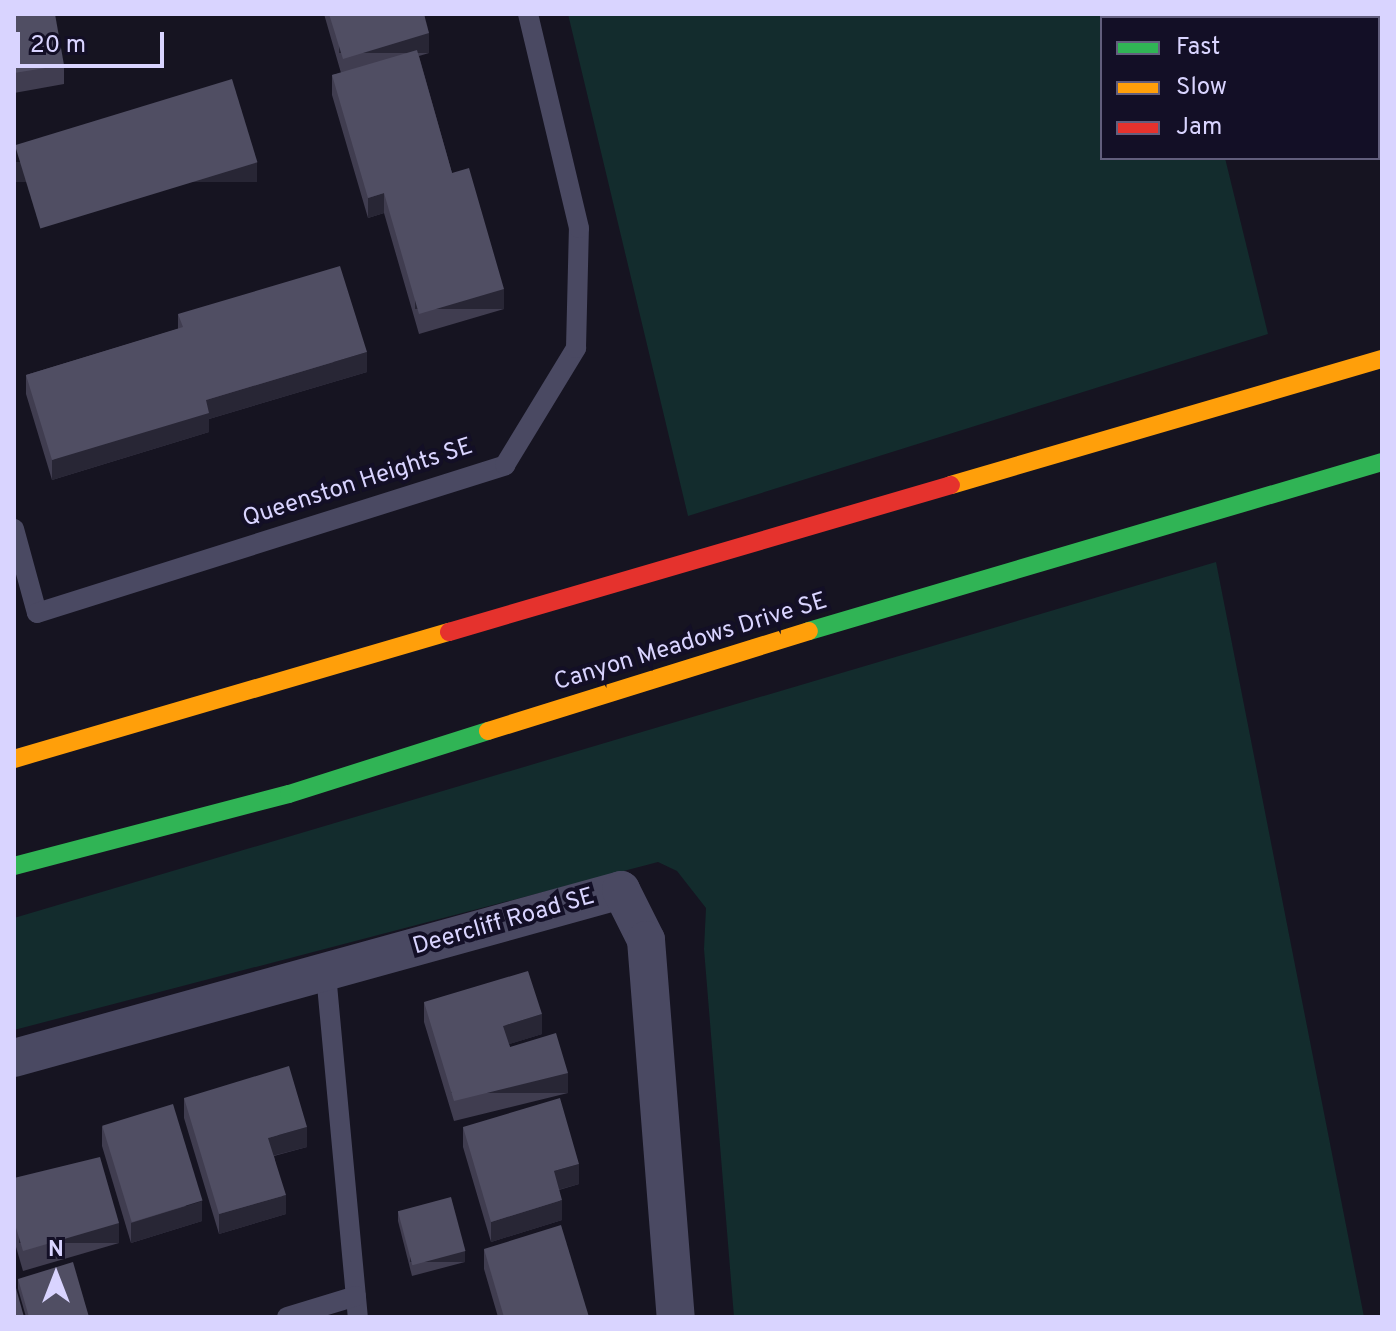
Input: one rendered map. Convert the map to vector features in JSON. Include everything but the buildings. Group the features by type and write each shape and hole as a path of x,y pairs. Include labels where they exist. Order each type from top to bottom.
{"street":[{"path":"14,759 1382,359"},
{"name":"Canyon Meadows Drive SE","path":"14,866 289,794 787,637 1382,462"},
{"name":"Deercliff Road SE","path":"14,1058 621,890 646,940 676,1317"}],"lane":[{"name":"Queenston Heights SE","path":"14,529 37,613 505,465 576,348 579,228 528,14"},
{"path":"287,1317 357,1307 326,974"}],"green space":[{"path":"568,14 1202,14 1100,16 1100,160 1225,160 1268,334 688,516"},
{"path":"1216,562 1364,1317 734,1317 704,949 706,908 677,871 658,862 14,1030 14,918"}],"traffic: fast":[{"path":"809,631 1382,462"},
{"path":"14,866 289,794 488,731"}],"traffic: slow":[{"path":"951,485 1382,359"},
{"path":"488,731 809,631"},
{"path":"14,759 449,632"}],"traffic: jam":[{"path":"449,632 951,485"}]}
